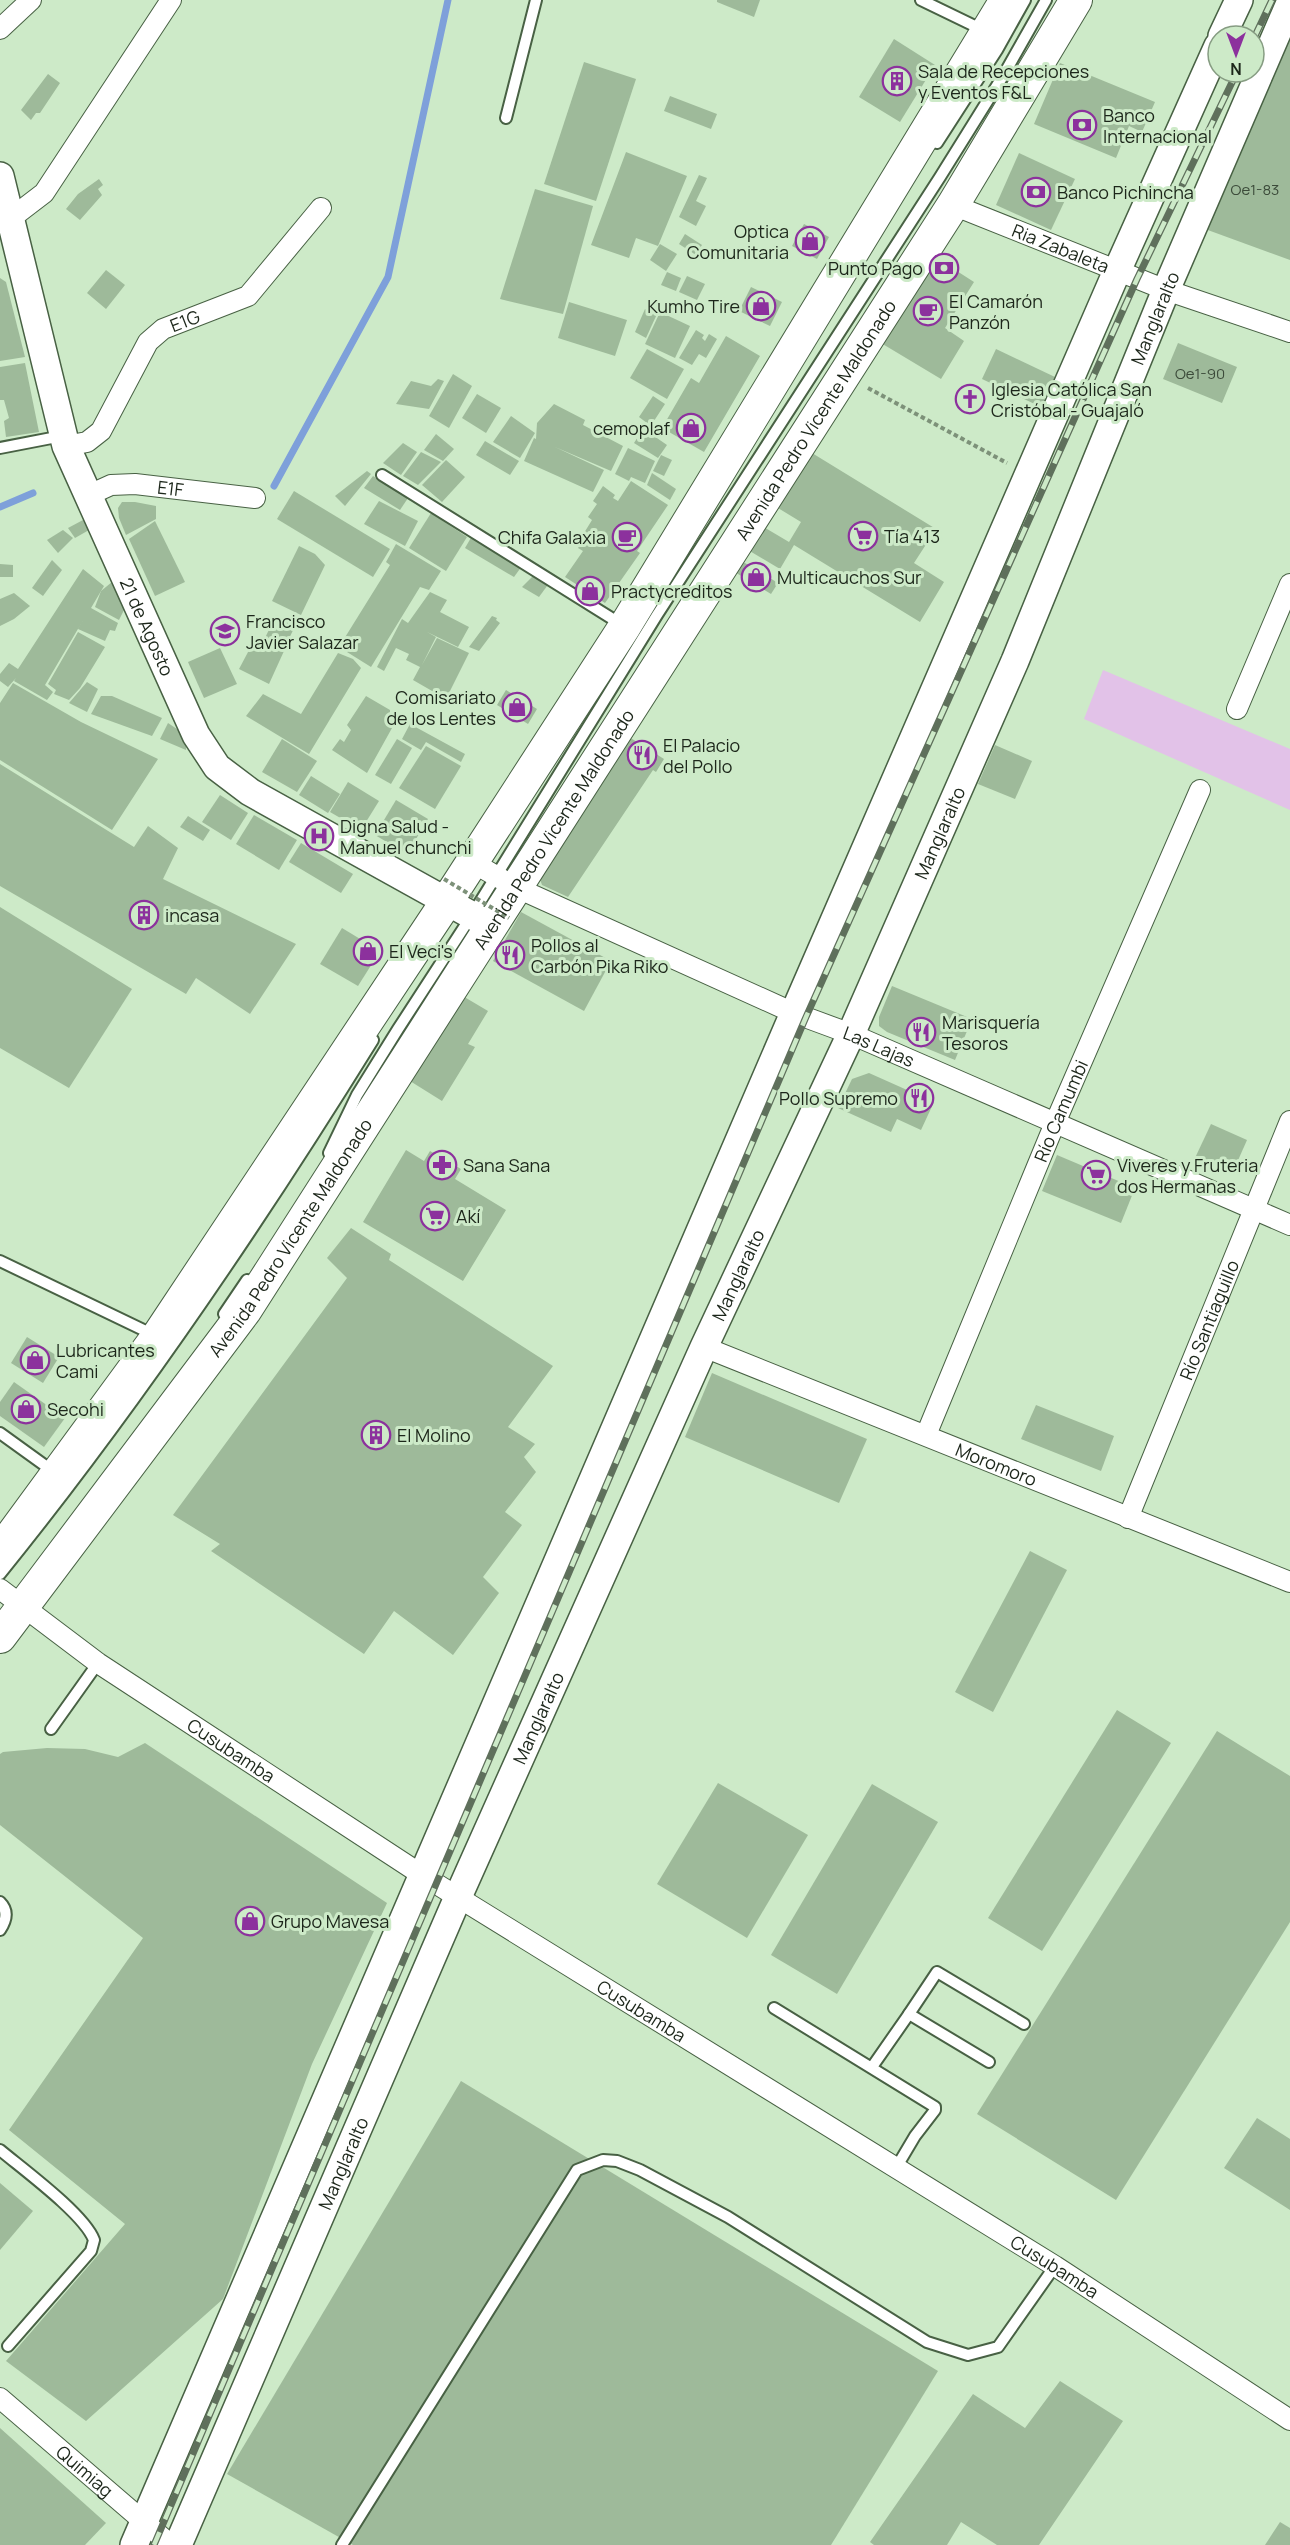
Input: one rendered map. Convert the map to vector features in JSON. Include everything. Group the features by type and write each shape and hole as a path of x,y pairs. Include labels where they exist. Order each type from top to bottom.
{"main road":[{"name":"Avenida Pedro Vicente Maldonado","path":"0,1637 12,1596 245,1311 491,873 625,626 1006,0"},
{"name":"Avenida Pedro Vicente Maldonado","path":"0,1551 470,907 491,873 844,375 953,205 1076,0"},
{"path":"1228,24 1239,0"},
{"name":"Manglaralto","path":"178,2545 458,1897 704,1347 851,1034 1016,661 1166,290 1290,3"},
{"path":"139,2534 794,1013 1117,271 1206,73"},
{"name":"21 de Agosto","path":"0,176 10,219 8,254 64,441 196,735 216,767 250,792 470,907"}],"street":[{"path":"0,29 31,0"},
{"path":"10,219 44,194 171,0"},
{"name":"Ria Zabaleta","path":"953,205 1166,290 1290,332"},
{"name":"E1G","path":"64,441 87,442 101,431 148,342 163,328 248,296 321,208"},
{"name":"E1F","path":"89,495 111,485 135,484 255,498"},
{"path":"1238,709 1290,584"},
{"name":"Río Camumbi","path":"926,1435 1055,1123 1200,790"},
{"name":"Las Lajas","path":"491,873 794,1013 851,1034 1290,1225"},
{"name":"Río Santiaguillo","path":"1128,1518 1290,1121"},
{"name":"Moromoro","path":"704,1347 1290,1582"},
{"name":"Cusubamba","path":"12,1596 98,1663 422,1875 1055,2266 1290,2420"},
{"name":"Quimiag","path":"0,2398 139,2534 171,2545"}],"lane":[{"path":"506,118 536,0"},
{"path":"921,0 987,33"},
{"path":"931,152 997,50 1025,0"},
{"path":"491,873 940,177 1046,0"},
{"path":"491,873 512,822 803,346 886,220"},
{"path":"0,448 64,441"},
{"path":"382,475 625,626"},
{"path":"426,954 470,907"},
{"path":"323,1162 363,1086 470,907"},
{"path":"0,1574 190,1323 310,1142 378,1032"},
{"path":"0,1261 157,1337"},
{"path":"220,1320 252,1271"},
{"path":"0,1433 57,1473"},
{"path":"51,1729 98,1663"},
{"path":"0,1902 6,1915 5,1923 0,1930"},
{"path":"872,2067 937,1972 1024,2024"},
{"path":"774,2008 936,2109 915,2136 896,2168"},
{"path":"909,2014 989,2062"},
{"path":"0,2150 76,2215 90,2229 94,2240 91,2251 8,2346"},
{"path":"342,2545 577,2170 594,2163 603,2160 617,2161 640,2170 728,2217 927,2342 968,2355 999,2347 1055,2266"}],"path":[{"path":"844,375 1029,474"}],"shaded area":[{"path":"1103,670 1290,749 1290,810 1084,719"}],"building":[{"path":"717,0 760,0 754,17 717,2"},
{"path":"1290,31 1290,260 1205,229"},
{"name":"Sala de Recepciones y Eventos F&L","path":"894,39 935,65 900,122 859,97"},
{"path":"584,62 636,79 596,201 544,184"},
{"path":"1060,63 1155,102 1142,132 1129,126 1116,158 1034,124"},
{"path":"48,74 60,83 40,113 36,113 31,120 21,110"},
{"path":"670,96 717,114 711,129 664,111"},
{"path":"626,152 687,176 658,246 636,238 629,258 591,245"},
{"name":"Banco Pichincha","path":"1019,153 1075,179 1051,230 996,205"},
{"path":"699,175 707,178 696,201 706,206 696,226 679,217"},
{"path":"99,179 103,185 98,189 102,195 80,220 66,209 78,194"},
{"path":"535,189 593,206 563,314 500,299"},
{"name":"Optica Comunitaria","path":"804,224 829,237 817,259 792,246"},
{"path":"685,234 702,245 696,255 679,244"},
{"path":"660,244 677,254 666,271 650,260"},
{"path":"935,257 974,282 945,328 964,341 941,379 881,343"},
{"path":"106,270 125,285 106,309 87,293"},
{"path":"667,272 681,278 676,291 661,285"},
{"path":"687,276 705,284 697,300 679,292"},
{"path":"0,278 6,282 25,357 0,361"},
{"name":"Kumho Tire","path":"751,287 782,302 770,326 739,311"},
{"path":"569,302 627,320 615,356 558,338"},
{"path":"645,309 657,314 646,338 635,332"},
{"path":"660,312 690,326 675,358 645,344"},
{"path":"696,330 704,335 702,338 705,341 709,334 717,339 706,358 699,354 692,365 679,358"},
{"path":"726,336 760,356 704,452 662,428 691,378 699,383"},
{"path":"1178,343 1237,367 1222,403 1163,379"},
{"path":"647,349 684,369 667,399 630,378"},
{"path":"996,349 1055,377 1041,407 982,379"},
{"path":"25,363 39,432 6,437 4,421 9,418 4,400 0,400 0,367"},
{"path":"453,374 472,386 449,428 429,416"},
{"path":"438,379 444,381 429,409 396,404 411,381 431,386"},
{"path":"477,394 501,408 486,433 462,418"},
{"path":"653,396 665,404 652,424 659,429 654,436 667,445 658,458 634,443 647,423 639,417"},
{"path":"554,404 585,420 583,425 623,446 611,471 555,447 604,470 593,492 524,461 534,438 536,439 537,423"},
{"path":"511,416 535,433 520,458 493,442"},
{"path":"436,434 454,449 443,461 424,450"},
{"path":"485,441 519,461 510,475 476,455"},
{"path":"403,443 417,452 401,475 383,463"},
{"path":"628,448 655,461 645,483 631,477 629,481 615,474"},
{"path":"421,452 441,462 418,485 403,476"},
{"name":"Tía 413","path":"812,453 936,529 914,563 944,582 920,622 794,545 780,569 748,550 762,526 789,542 801,522 778,508"},
{"path":"661,455 672,460 664,476 653,471"},
{"path":"446,460 465,477 442,502 422,485"},
{"path":"367,471 371,474 345,506 335,496"},
{"path":"652,473 676,489 670,500 647,485"},
{"path":"373,476 408,498 400,510 364,488"},
{"path":"631,481 668,505 637,551 640,553 605,603 565,577 583,551 578,548 587,535 584,533 592,520 588,517 597,504 593,501 603,486 615,495 613,498 618,501"},
{"path":"294,491 390,549 373,577 277,519"},
{"path":"379,501 418,521 405,546 364,524"},
{"path":"122,502 156,506 156,519 126,535 119,518 118,508"},
{"path":"431,513 467,537 446,571 409,548"},
{"path":"83,520 89,530 75,538 68,528"},
{"path":"155,521 185,582 155,596 129,539"},
{"path":"63,530 73,538 58,553 47,540"},
{"path":"472,536 522,566 514,577 465,548"},
{"path":"396,544 441,571 429,590 420,587 371,667 339,647 390,565 386,562"},
{"path":"299,546 315,554 325,565 301,615 272,601"},
{"path":"52,560 62,570 43,596 32,588"},
{"name":"Multicauchos Sur","path":"740,560 778,583 771,594 733,571"},
{"path":"0,564 13,565 13,577 0,577"},
{"path":"83,569 104,586 91,608 118,623 115,631 110,630 105,641 78,629 85,617 45,685 53,692 47,700 14,681 16,678 8,687 0,681 0,674 9,663 18,669"},
{"path":"536,573 550,582 539,597 522,587"},
{"path":"112,582 126,606 119,620 95,607 101,591"},
{"path":"430,592 447,600 440,612 469,627 458,647 427,632 436,637 422,665 437,638 469,653 446,699 413,680 420,667 406,660 409,654 396,648 384,671 377,667 402,619 408,623"},
{"path":"14,593 30,606 14,619 0,626 0,599"},
{"path":"276,615 296,624 285,647 265,638"},
{"path":"492,616 500,623 479,651 469,647"},
{"path":"78,632 105,647 80,688 69,700 54,694 56,690 48,684"},
{"path":"256,637 284,651 269,684 239,669"},
{"path":"220,648 237,684 204,698 188,662"},
{"path":"338,653 353,659 361,668 309,754 246,716 263,694 301,714"},
{"path":"87,682 98,689 87,712 69,703"},
{"path":"13,683 81,722 158,759 112,830 0,760 0,703"},
{"name":"Comisariato de los Lentes","path":"506,690 537,709 528,724 497,705"},
{"path":"101,696 112,696 162,718 152,736 91,714"},
{"path":"366,696 390,710 390,715 397,719 367,773 332,750 340,739 344,742 351,730 347,725"},
{"path":"168,723 180,731 186,741 186,750 160,739"},
{"path":"410,724 465,754 461,762 426,742 421,750 402,739"},
{"path":"629,737 664,759 656,772 653,770 568,897 542,885 539,876"},
{"path":"282,739 317,761 297,792 262,772"},
{"path":"397,739 412,748 391,784 375,775"},
{"path":"995,745 1032,761 1015,799 978,784"},
{"path":"426,746 461,766 435,809 399,788"},
{"name":"incasa","path":"0,764 134,847 148,826 178,848 163,879 296,944 250,1014 196,978 186,994 0,886"},
{"path":"311,776 340,794 328,813 299,795"},
{"path":"348,782 379,801 361,830 330,812"},
{"path":"220,795 248,813 231,840 202,822"},
{"path":"396,800 428,819 407,854 375,835"},
{"path":"254,815 297,840 279,870 236,844"},
{"path":"188,816 210,830 203,841 180,827"},
{"path":"301,843 353,874 341,893 289,862"},
{"path":"0,907 132,989 69,1088 0,1048"},
{"path":"521,912 611,961 584,1011 493,961"},
{"path":"342,928 380,951 358,986 320,964"},
{"path":"892,986 972,1019 955,1060 887,1032 879,1026 879,1017"},
{"path":"461,995 488,1011 468,1044 475,1047 442,1101 410,1081"},
{"path":"869,1073 934,1102 921,1130 897,1119 891,1132 838,1108 852,1079"},
{"path":"1211,1124 1247,1140 1232,1174 1195,1158"},
{"name":"Akí","path":"406,1150 424,1161 430,1151 461,1169 455,1179 506,1210 463,1281 363,1222"},
{"path":"1057,1155 1135,1188 1121,1223 1042,1191"},
{"name":"El Molino","path":"351,1228 391,1254 389,1260 553,1366 508,1427 535,1444 524,1457 536,1472 505,1512 522,1525 483,1577 499,1593 453,1655 394,1611 364,1654 211,1551 220,1544 173,1515 347,1278 327,1258"},
{"name":"Lubricantes Cami","path":"27,1337 59,1357 43,1383 11,1363"},
{"path":"712,1373 867,1439 839,1503 685,1437"},
{"name":"Secohi","path":"14,1382 65,1418 44,1447 0,1416 0,1402"},
{"path":"1036,1405 1114,1436 1101,1471 1021,1439"},
{"path":"1030,1551 1067,1570 993,1712 955,1692"},
{"path":"1117,1710 1171,1743 1042,1951 988,1918"},
{"path":"1217,1731 1290,1776 1290,1922 1116,2200 977,2114"},
{"path":"145,1743 387,1903 312,2064 223,2299 86,2421 6,2361 125,2224 9,2130 143,1938 0,1825 0,1754 47,1748 85,1749 118,1757"},
{"path":"718,1783 808,1835 747,1938 657,1884"},
{"path":"872,1784 938,1822 837,1994 771,1955"},
{"path":"461,2081 938,2371 831,2545 353,2545 227,2474"},
{"path":"1257,2118 1290,2139 1290,2210 1224,2168"},
{"path":"0,2183 33,2211 0,2250"},
{"path":"1060,2381 1123,2421 1039,2545 997,2545 961,2522 947,2545 874,2545 870,2542 973,2394 1025,2428"},
{"path":"0,2428 106,2523 85,2545 0,2545"},
{"path":"1280,2522 1290,2528 1290,2545 1265,2545"}],"waterway":[{"path":"274,486 388,277 448,0"},
{"path":"0,507 33,493"}],"railway":[{"path":"1261,24 1272,0"},
{"path":"154,2545 806,1017 1137,279 1231,84"}],"place":[{"name":"Sala de Recepciones y Eventos F&L","path":"897,81"},
{"name":"Banco Internacional","path":"1082,125"},
{"name":"Banco Pichincha","path":"1036,192"},
{"name":"Optica Comunitaria","path":"810,241"},
{"name":"Punto Pago","path":"944,268"},
{"name":"Kumho Tire","path":"761,306"},
{"name":"El Camarón Panzón","path":"928,311"},
{"name":"Iglesia Católica San Cristóbal - Guajaló","path":"970,399"},
{"name":"cemoplaf","path":"691,428"},
{"name":"Tía 413","path":"863,536"},
{"name":"Chifa Galaxia","path":"627,537"},
{"name":"Multicauchos Sur","path":"756,577"},
{"name":"Practycreditos","path":"590,591"},
{"name":"Francisco Javier Salazar","path":"225,631"},
{"name":"Comisariato de los Lentes","path":"517,707"},
{"name":"El Palacio del Pollo","path":"642,755"},
{"name":"Digna Salud - Manuel chunchi","path":"319,836"},
{"name":"incasa","path":"144,915"},
{"name":"El Veci's","path":"368,951"},
{"name":"Pollos al Carbón Pika Riko","path":"510,955"},
{"name":"Marisquería Tesoros","path":"921,1032"},
{"name":"Pollo Supremo","path":"919,1098"},
{"name":"Sana Sana","path":"442,1165"},
{"name":"Viveres y Fruteria dos Hermanas","path":"1096,1175"},
{"name":"Akí","path":"435,1216"},
{"name":"Lubricantes Cami","path":"35,1360"},
{"name":"Secohi","path":"26,1409"},
{"name":"El Molino","path":"376,1435"},
{"name":"Grupo Mavesa","path":"250,1921"}]}
